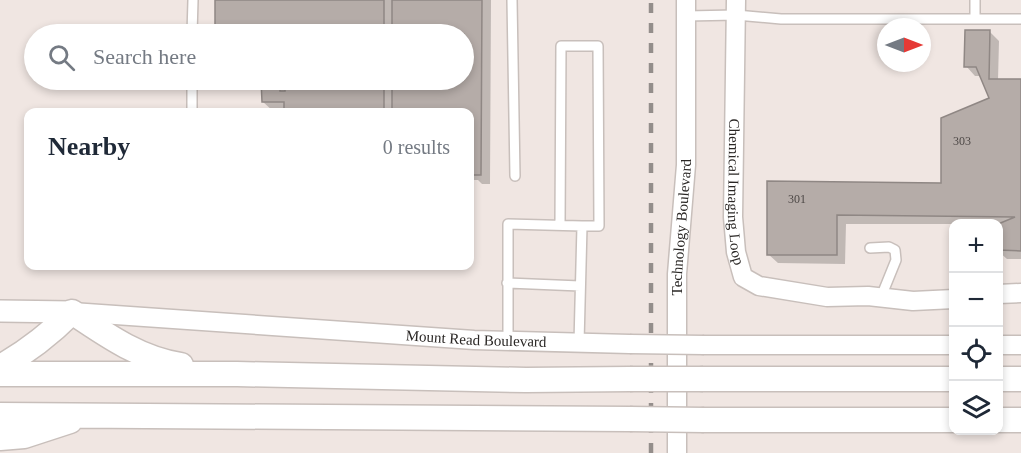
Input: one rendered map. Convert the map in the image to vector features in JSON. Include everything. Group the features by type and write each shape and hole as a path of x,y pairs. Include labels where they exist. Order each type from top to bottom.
{"main road":[{"path":"0,367 25,353 50,334 72,312 130,350 163,363 237,374"},
{"path":"0,374 237,374 526,380 949,379"},
{"path":"1003,379 1021,379"},
{"path":"0,438 24,436 91,414"},
{"path":"0,415 949,420"},
{"path":"1003,420 1021,420"}],"street":[{"name":"Technology Boulevard","path":"677,453 677,273 686,165 686,8"},
{"name":"Chemical Imaging Loop","path":"736,8 733,218 736,252 743,277 759,286 827,297 949,299"},
{"path":"1003,294 1021,293"},
{"name":"Mount Read Boulevard","path":"0,311 72,312 508,341 704,345 949,345"},
{"path":"1003,345 1021,345"}],"lane":[{"path":"192,24 193,0"},
{"path":"513,0 515,176"},
{"path":"975,0 975,19"},
{"path":"686,8 736,8 782,19 1021,18"},
{"path":"508,341 508,224 599,226 598,46 561,46 560,225"},
{"path":"192,90 192,108"},
{"path":"579,343 582,226"},
{"path":"870,248 889,247 895,250 896,260 881,297"},
{"path":"507,283 580,286"}],"building":[{"path":"215,0 384,0 384,24 215,24"},
{"path":"392,0 482,0 481,175 474,175 474,108 392,108 392,90 474,90 474,24 392,24"},
{"path":"965,30 990,30 989,79 1021,79 1021,251 1003,250 1003,222 1015,217 837,215 837,255 767,255 767,181 941,183 941,118 989,98 976,67 964,67"},
{"path":"261,90 384,90 384,108 284,108 284,102 262,102"}],"railway":[{"path":"651,0 651,453"}]}
